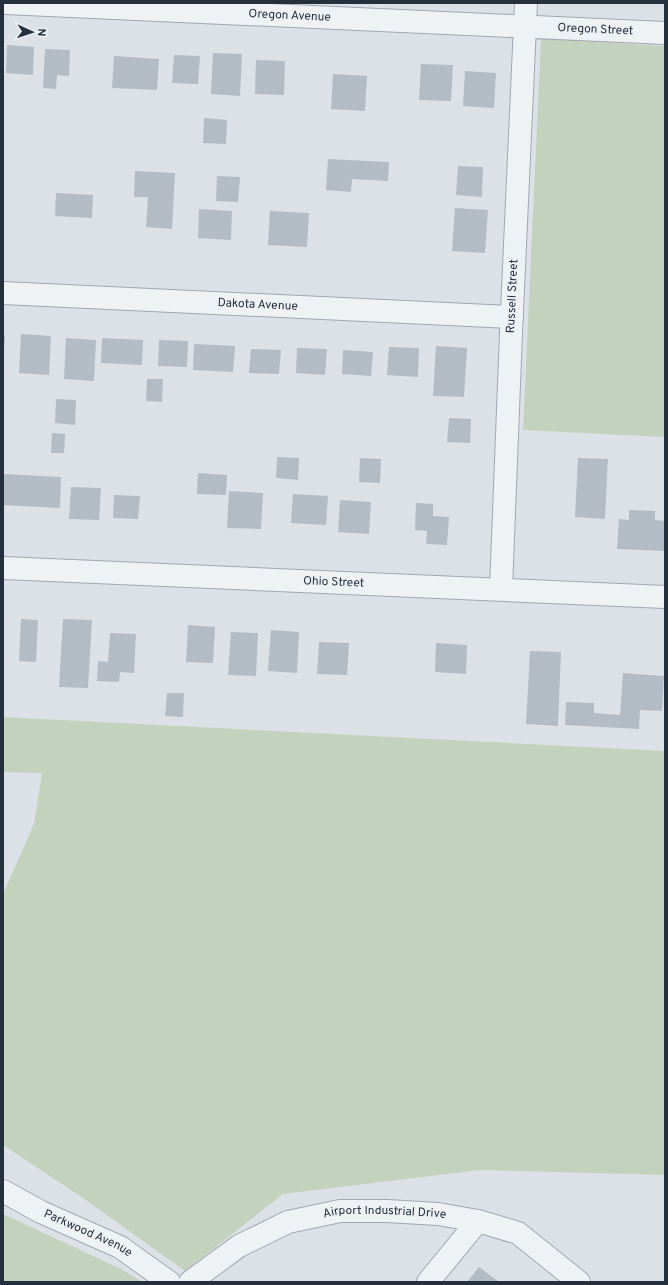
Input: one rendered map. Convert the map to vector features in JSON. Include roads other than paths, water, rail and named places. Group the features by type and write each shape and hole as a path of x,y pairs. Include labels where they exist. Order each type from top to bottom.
{"street":[{"name":"Oregon Avenue","path":"5,3 526,27"},
{"name":"Russell Street","path":"501,589 526,3"},
{"name":"Oregon Street","path":"526,27 665,33"},
{"name":"Dakota Avenue","path":"3,293 512,317"},
{"name":"Ohio Street","path":"3,568 665,597"},
{"name":"Parkwood Avenue","path":"3,1190 41,1212 120,1247 169,1282"},
{"name":"Airport Industrial Drive","path":"190,1282 239,1246 288,1222 340,1211 438,1214 478,1221 518,1233 578,1282"},
{"path":"428,1282 478,1221"}]}
